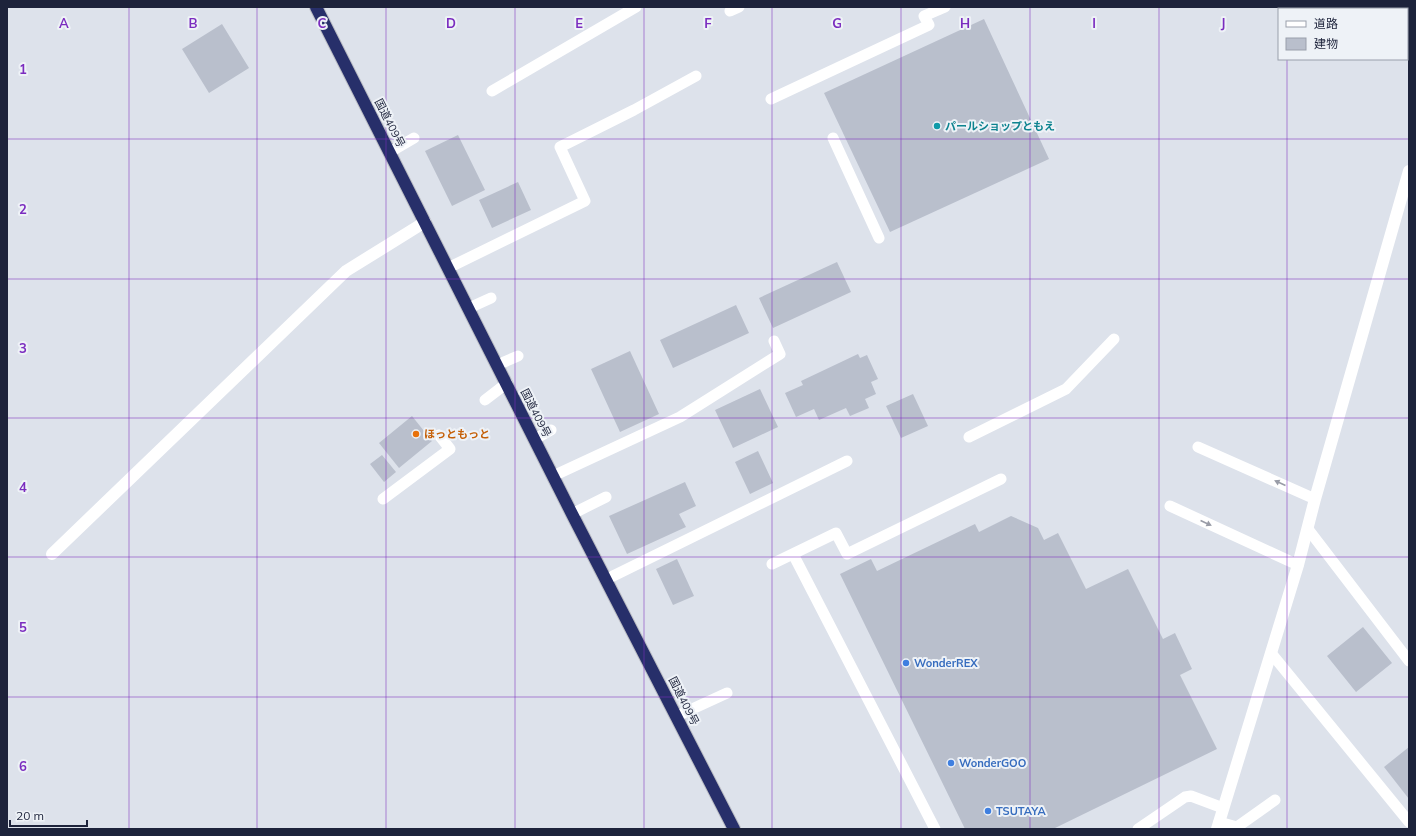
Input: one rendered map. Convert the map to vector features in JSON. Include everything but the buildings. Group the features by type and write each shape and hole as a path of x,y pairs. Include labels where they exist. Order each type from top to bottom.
{"highway":[{"name":"国道409号","path":"316,7 572,514 607,579 734,829"}],"street":[{"path":"1218,825 1298,565 1409,171"},
{"path":"52,554 346,271 425,222"}],"lane":[{"path":"492,91 636,7"},
{"path":"771,99 929,25 924,16 945,7"},
{"path":"448,268 585,201 560,147 634,110 696,76"},
{"path":"390,152 414,138"},
{"path":"833,138 879,238"},
{"path":"469,308 491,298"},
{"path":"969,437 1066,389 1114,339"},
{"path":"553,476 680,417 780,354 774,341"},
{"path":"497,365 518,356"},
{"path":"484,400 507,383"},
{"path":"534,439 551,430"},
{"path":"383,499 450,448 439,435"},
{"path":"1198,447 1316,499"},
{"path":"607,579 847,460"},
{"path":"772,564 836,533 847,554 1001,479"},
{"path":"572,514 606,497"},
{"path":"1170,506 1298,565"},
{"path":"1308,529 1409,661"},
{"path":"793,554 934,829"},
{"path":"1271,653 1409,822"},
{"path":"677,716 727,693"},
{"path":"1138,829 1185,797 1191,796 1224,808"},
{"path":"1218,825 1238,828 1275,800"}],"place":[{"name":"パールショップともえ","path":"937,126"},
{"name":"ほっともっと","path":"416,434"},
{"name":"WonderREX","path":"906,663"},
{"name":"WonderGOO","path":"951,763"},
{"name":"TSUTAYA","path":"988,811"}]}
